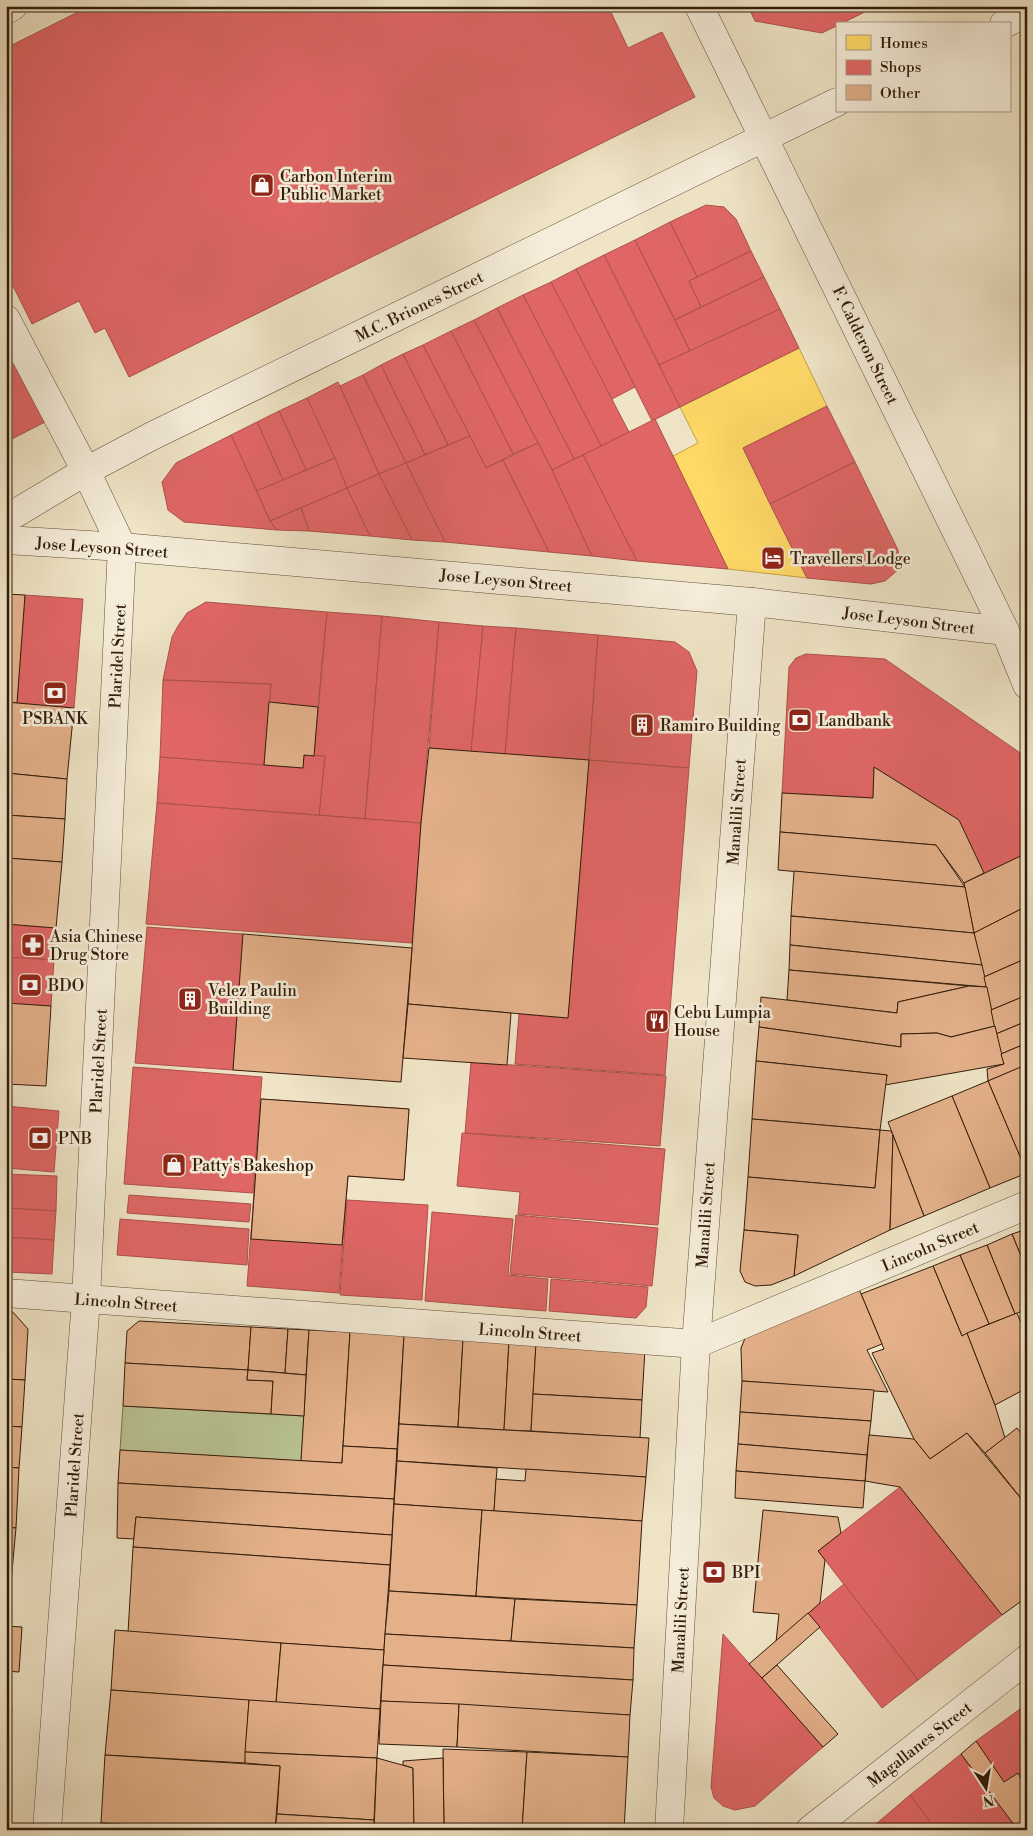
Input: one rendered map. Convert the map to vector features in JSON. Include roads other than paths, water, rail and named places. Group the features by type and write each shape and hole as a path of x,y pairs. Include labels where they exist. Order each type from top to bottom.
{"street":[{"path":"6,10 13,6"},
{"name":"F. Calderon Street","path":"699,6 1005,631 1027,686"},
{"path":"1008,22 1027,13"},
{"name":"M.C. Briones Street","path":"6,519 86,470 764,136 836,102"},
{"name":"Plaridel Street","path":"6,318 86,470 122,547 86,1299 47,1830"},
{"name":"Jose Leyson Street","path":"6,540 122,547 752,602 1005,631"},
{"name":"Manalili Street","path":"668,1830 696,1344 752,602"},
{"name":"Lincoln Street","path":"6,1293 696,1344 1027,1205"},
{"name":"Magallanes Street","path":"810,1830 1027,1659"}],"place":[{"name":"Carbon Interim Public Market","path":"262,185"},
{"name":"Travellers Lodge","path":"773,558"},
{"name":"PSBANK","path":"55,693"},
{"name":"Landbank","path":"800,720"},
{"name":"Ramiro Building","path":"642,725"},
{"name":"Asia Chinese Drug Store","path":"33,945"},
{"name":"BDO","path":"30,985"},
{"name":"Velez Paulin Building","path":"190,999"},
{"name":"Cebu Lumpia House","path":"657,1021"},
{"name":"PNB","path":"40,1138"},
{"name":"Patty's Bakeshop","path":"174,1165"},
{"name":"BPI","path":"714,1572"}]}
